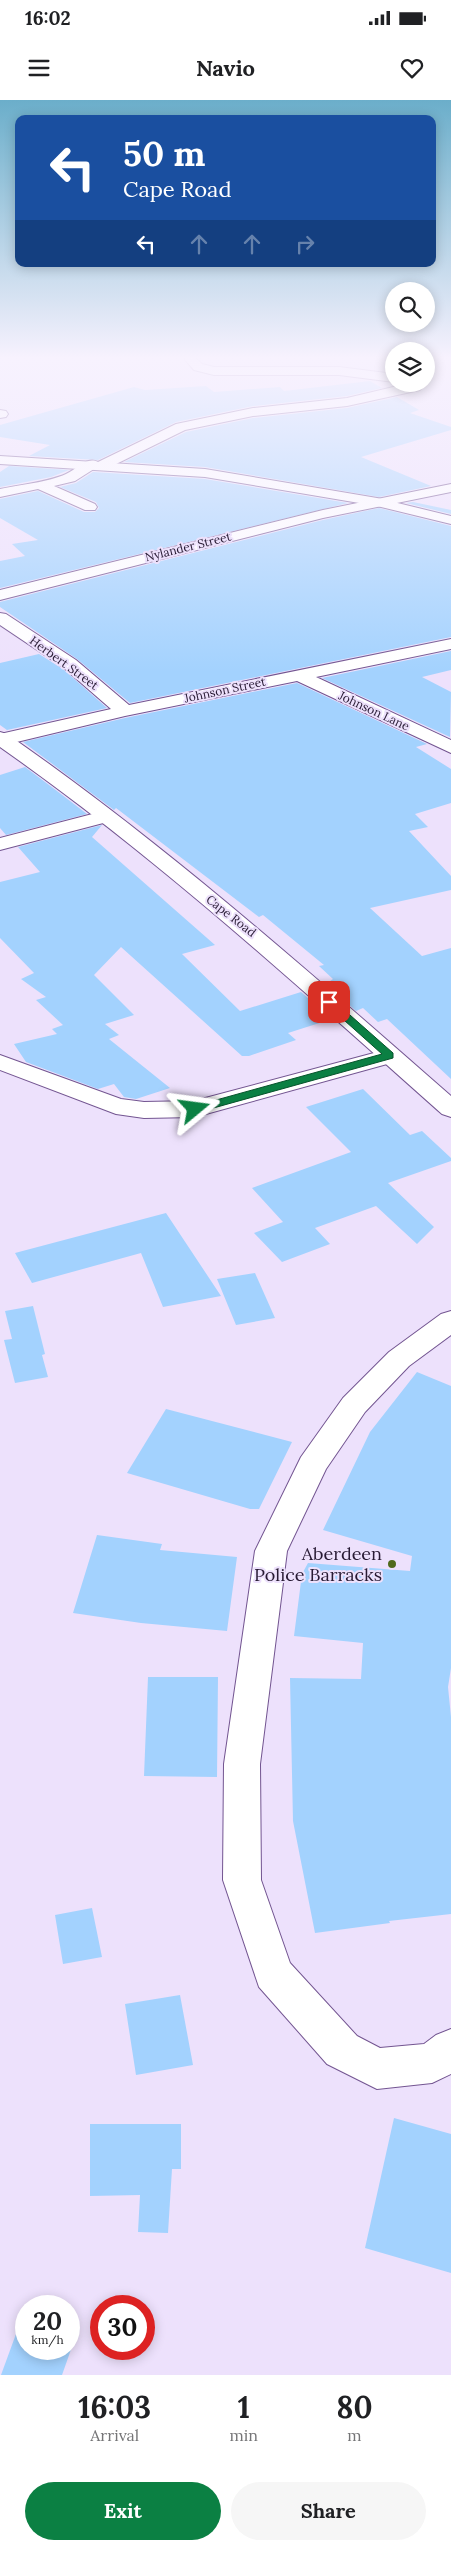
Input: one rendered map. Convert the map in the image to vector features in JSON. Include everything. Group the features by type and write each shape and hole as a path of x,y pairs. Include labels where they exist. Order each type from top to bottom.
{"street":[{"path":"23,461 213,474 377,502 451,520"},
{"path":"0,494 70,478 105,461"},
{"path":"40,485 90,507"},
{"name":"Nylander Street","path":"0,595 377,502 451,488"},
{"name":"Herbert Street","path":"0,618 70,664 125,710"},
{"name":"Johnson Street","path":"1,739 125,710 451,644"},
{"name":"Johnson Lane","path":"298,675 451,747"},
{"name":"Cape Road","path":"1,739 56,776 104,817 250,931 451,1109"},
{"path":"0,844 104,817"},
{"path":"0,1062 116,1106 152,1110 195,1109 389,1056"},
{"path":"451,1321 399,1359 354,1405 312,1465 275,1542 271,1551 242,1764 242,1880 273,1974 342,2050 377,2069 432,2063 451,2049"}],"building":[{"path":"371,461 431,486 379,497 205,467 124,462"},
{"path":"9,466 69,470 51,477 0,487 0,472"},
{"path":"93,472 205,479 348,503 0,588 0,561 25,556 12,544 38,540 0,518 0,499 38,491 84,512 95,512 99,508 96,502 60,487 76,483"},
{"path":"413,502 451,510 451,514 406,503"},
{"path":"379,508 451,526 451,637 130,703 77,659 0,607 0,602 323,520"},
{"path":"451,651 451,670 422,677 451,692 450,737 322,678"},
{"path":"39,654 63,669 107,708 7,730 0,725 0,663"},
{"path":"297,683 427,744 416,747 451,769 451,803 415,814 428,827 409,831 451,876 451,890 370,908 422,956 451,948 451,1079 387,1019 378,1022 363,1008 356,1011 326,984 333,979 319,966 324,965 263,915 259,917 116,808 114,810 23,742 125,718"},
{"path":"25,767 87,814 6,835 0,828 0,775"},
{"path":"102,825 92,837 215,945 182,954 240,1011 301,992 332,1019 288,1033 296,1040 249,1056 242,1056 121,947 94,975 134,1015 105,1024 119,1035 109,1039 170,1088 136,1099 124,1097 114,1084 98,1089 26,1062 14,1044 57,1034 52,1029 63,1025 36,1000 46,997 21,979 34,973 0,938 0,882 40,872 18,847"},
{"path":"363,1089 410,1135 422,1131 451,1158 451,1161 388,1183 434,1227 417,1244 376,1206 315,1228 330,1244 282,1262 254,1233 283,1222 252,1188 351,1152 306,1107"},
{"path":"166,1213 221,1296 163,1307 141,1253 32,1283 15,1253"},
{"path":"255,1273 275,1318 236,1325 217,1279"},
{"path":"33,1306 45,1354 42,1355 48,1377 15,1383 4,1340 12,1339 5,1311"},
{"path":"417,1372 451,1386 451,1668 448,1687 451,1717 451,1914 389,1921 390,1923 315,1933 293,1821 290,1678 361,1679 363,1643 294,1636 302,1574 308,1563 410,1571 412,1556 323,1530 370,1432"},
{"path":"166,1409 292,1442 259,1509 250,1509 127,1473"},
{"path":"97,1535 162,1544 160,1550 237,1557 227,1631 141,1623 73,1613"},
{"path":"148,1677 218,1677 217,1777 144,1776"},
{"path":"92,1908 102,1957 63,1964 55,1915"},
{"path":"180,1995 193,2065 136,2075 125,2004"},
{"path":"394,2118 451,2134 451,2273 365,2248"},
{"path":"90,2124 181,2124 181,2169 172,2169 168,2233 138,2232 140,2195 90,2196"},
{"path":"15,2337 15,2360 67,2360 62,2375 1,2375"}],"place":[{"name":"Aberdeen Police Barracks","path":"392,1564"}],"route":[{"path":"195,1109 389,1056 329,1002"}]}
